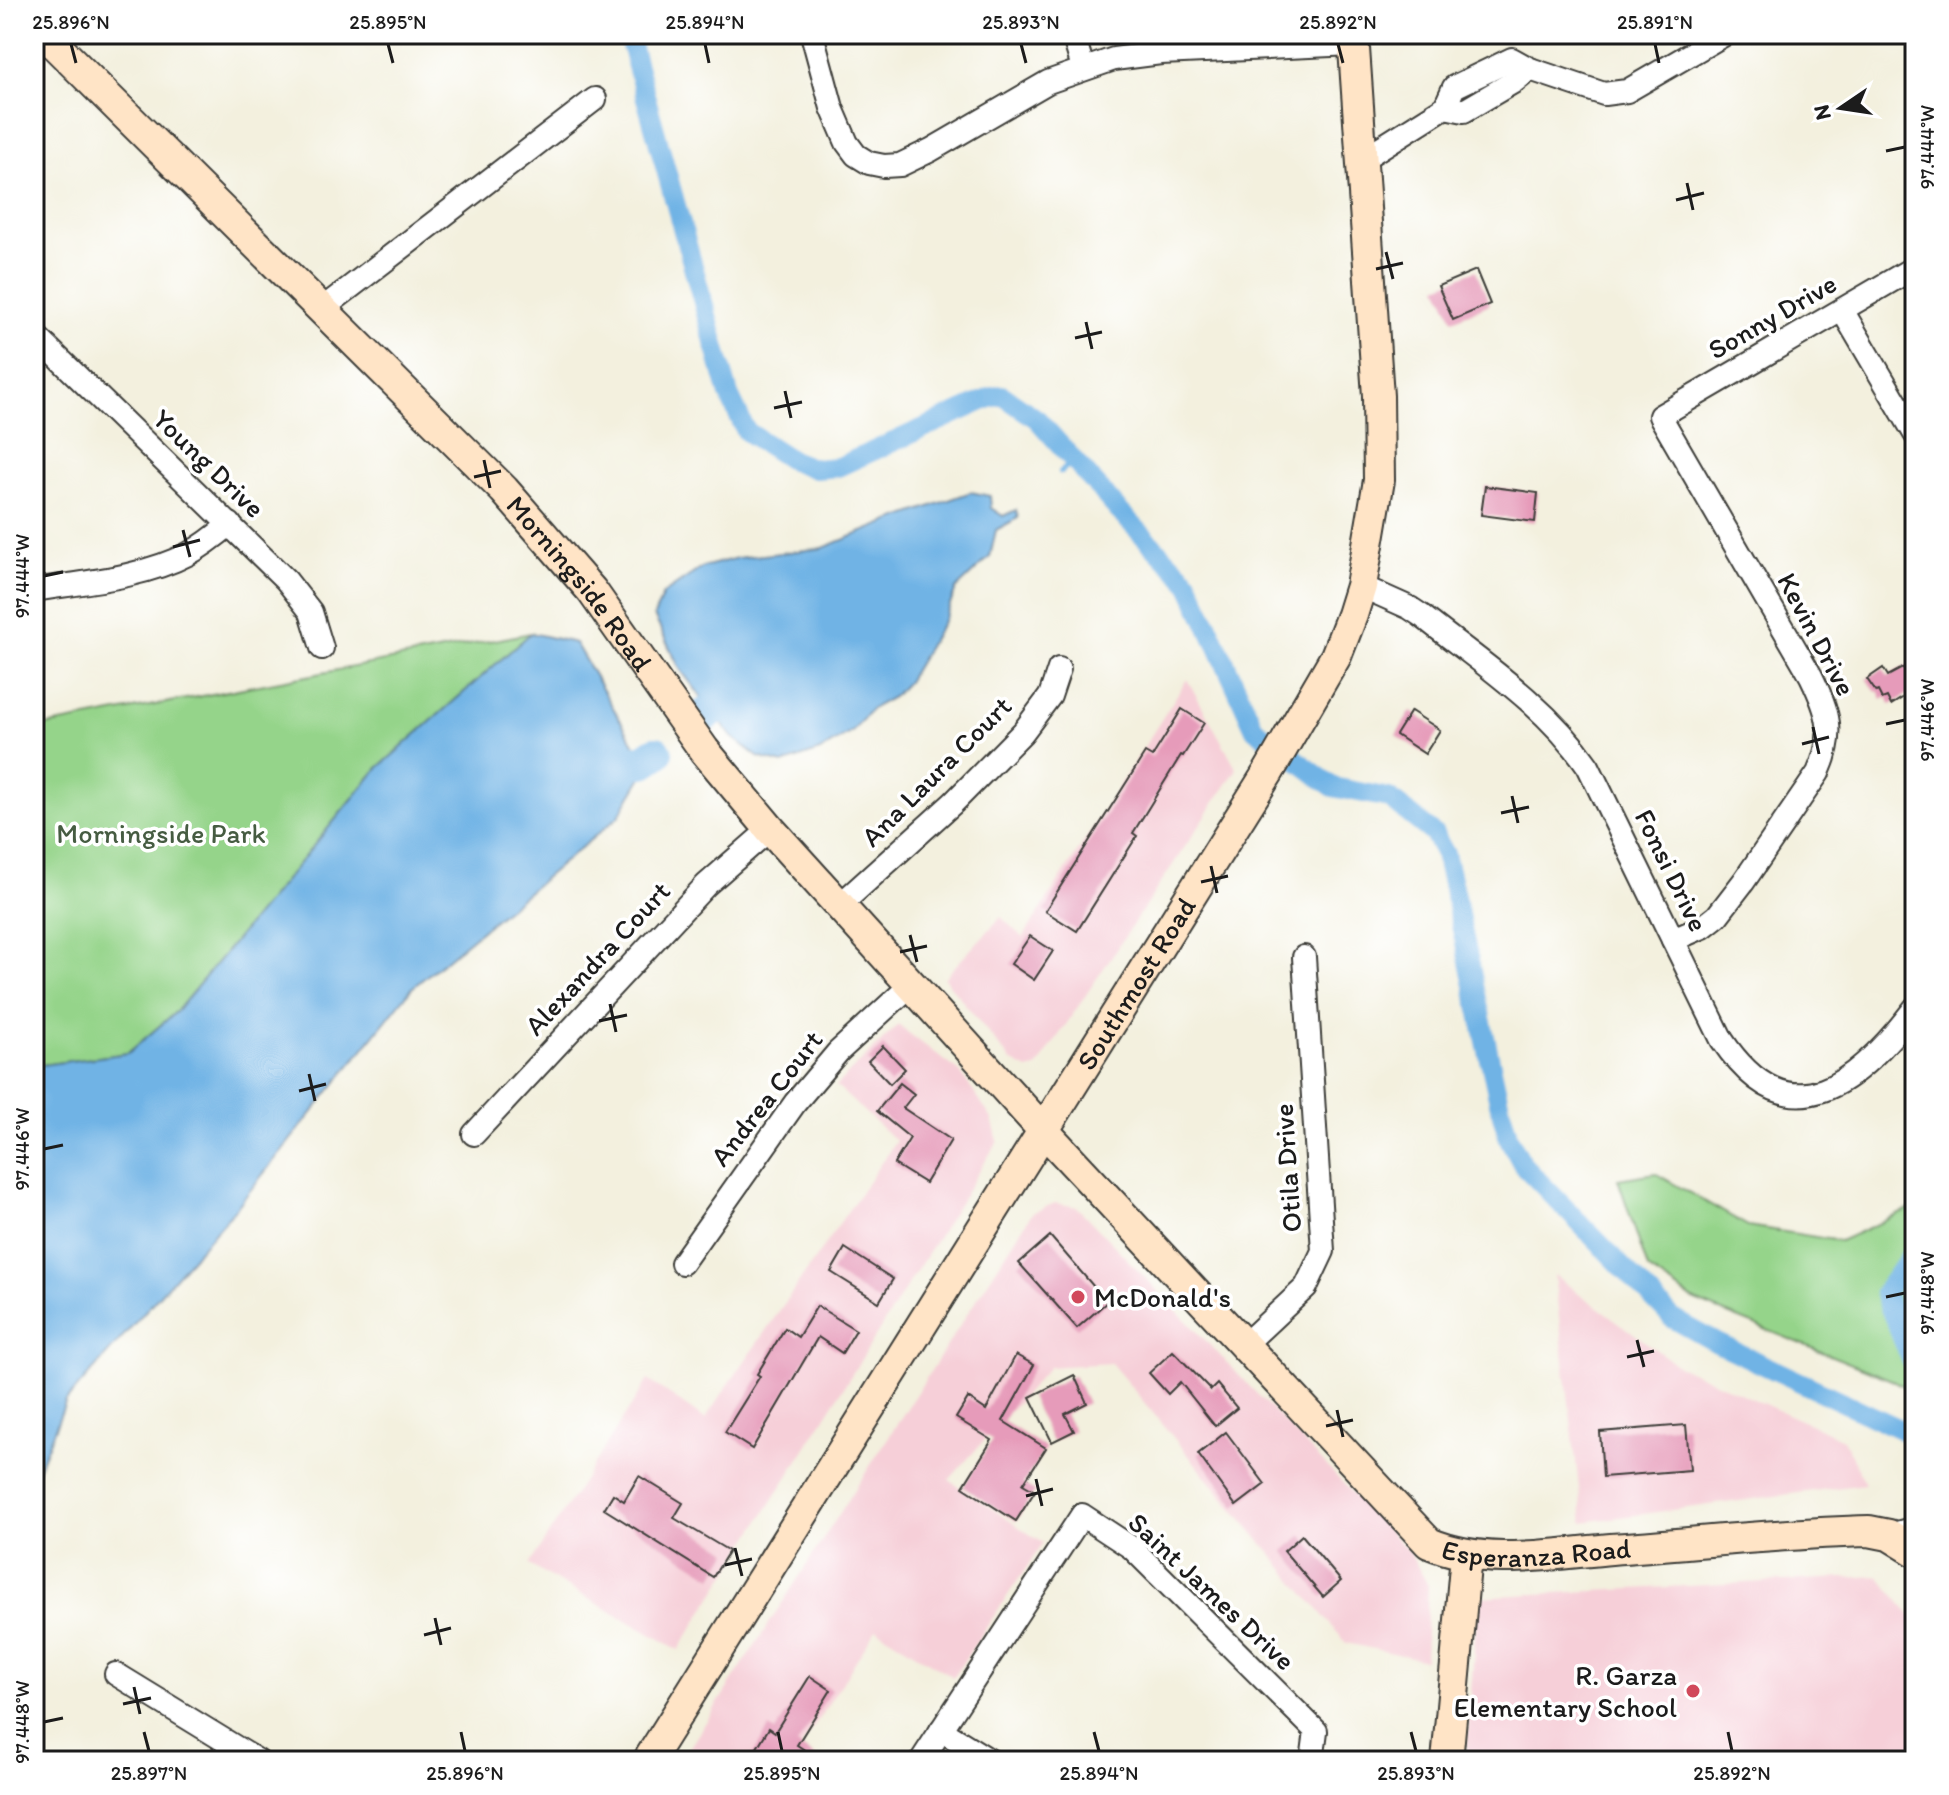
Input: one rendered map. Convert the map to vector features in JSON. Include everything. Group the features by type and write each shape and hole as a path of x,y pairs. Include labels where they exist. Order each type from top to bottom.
{"street":[{"name":"Morningside Road","path":"44,34 549,538 613,618 704,750 770,829 913,983 1044,1131"},
{"path":"812,34 832,108 847,143 856,155 869,163 884,166 900,165 931,150 1026,93 1083,68 1114,59 1353,39"},
{"path":"1073,34 1083,68"},
{"path":"1361,160 1445,107 1454,87 1512,59 1530,69 1604,94 1627,91 1725,34"},
{"name":"Southmost Road","path":"648,1761 1296,728 1336,656 1361,586 1379,480 1380,438 1353,39"},
{"path":"1445,107 1464,111 1530,69"},
{"path":"1477,75 1489,96"},
{"path":"322,309 595,99"},
{"name":"Sonny Drive","path":"1660,416 1915,267"},
{"path":"1842,310 1915,434"},
{"name":"Young Drive","path":"34,334 286,580 311,612 322,648"},
{"name":"Kevin Drive","path":"1660,416 1811,676 1828,715 1830,736 1818,773 1744,881 1717,916 1703,927 1673,940"},
{"path":"34,590 173,561 230,524"},
{"name":"Fonsi Drive","path":"1361,586 1422,616 1547,717 1569,739 1588,766 1722,1040 1737,1062 1755,1079 1776,1091 1799,1095 1824,1091 1847,1080 1869,1062 1915,1008"},
{"name":"Ana Laura Court","path":"840,905 953,803 1023,732 1050,696 1059,669"},
{"name":"Alexandra Court","path":"474,1134 706,885 770,829"},
{"name":"Otila Drive","path":"1244,1345 1306,1287 1323,1251 1304,957"},
{"name":"Andrea Court","path":"682,1263 804,1092 838,1052 913,983"},
{"name":"Esperanza Road","path":"1044,1131 1429,1543 1466,1555 1541,1554 1844,1532 1902,1531 1915,1551"},
{"name":"Saint James Drive","path":"921,1761 1082,1515 1132,1548 1316,1731 1312,1761"},
{"path":"1447,1761 1466,1555"},
{"path":"116,1674 258,1761"},
{"path":"941,1730 991,1761"}],"shaded area":[{"path":"1187,679 1237,769 1037,1068 1028,1070 1011,1061 944,978 1001,917 1023,938"},
{"path":"898,1025 960,1072 992,1119 998,1141 679,1650 529,1565 648,1380 705,1419 896,1141 836,1086"},
{"path":"1055,1203 1077,1207 1409,1552 1428,1585 1425,1660 1346,1643 1111,1363 1049,1367 949,1480 1043,1543 953,1677 876,1629 792,1761 681,1761 1032,1213"},
{"path":"1554,1275 1677,1365 1843,1439 1865,1484 1583,1522"},
{"name":"R. Garza Elementary School","path":"1879,1576 1915,1621 1915,1761 1466,1761 1478,1597"}],"green space":[{"name":"Morningside Park","path":"531,633 377,769 177,1011 128,1053 34,1066 34,728"},
{"path":"1655,1173 1748,1226 1840,1241 1915,1207 1915,1393 1894,1381 1695,1301 1648,1269 1618,1179"}],"water":[{"path":"971,492 990,496 991,508 1003,516 1016,510 1018,518 996,530 990,557 956,589 945,618 907,682 893,697 871,709 853,731 820,751 783,764 758,757 732,737 680,669 654,616 663,594 703,567 737,558 823,548"},
{"path":"531,633 575,643 648,767 618,817 412,988 236,1208 66,1401 34,1479 34,1066 128,1053 177,1011 377,769"}],"building":[{"path":"1476,270 1490,304 1453,320 1438,286"},
{"path":"1485,486 1538,493 1535,522 1481,515"},
{"path":"1908,665 1915,678 1915,690 1891,705 1887,697 1882,699 1867,679 1883,668 1888,676"},
{"path":"1182,709 1204,723 1133,833 1137,836 1077,931 1045,911 1145,753 1152,757"},
{"path":"1411,711 1440,730 1425,754 1396,735"},
{"path":"1030,936 1053,951 1034,980 1011,964"},
{"path":"883,1046 905,1069 890,1084 868,1061"},
{"path":"900,1083 914,1094 903,1108 951,1140 925,1183 894,1164 910,1138 877,1111"},
{"path":"1050,1236 1107,1302 1077,1328 1019,1263"},
{"path":"845,1248 893,1279 879,1302 831,1272"},
{"path":"817,1306 856,1330 842,1353 818,1337 752,1449 725,1432 785,1328 798,1337"},
{"path":"1173,1351 1211,1390 1217,1384 1237,1408 1215,1426 1180,1382 1168,1394 1149,1373"},
{"path":"1016,1355 1034,1365 1003,1421 1046,1448 1023,1484 1035,1491 1016,1521 963,1487 992,1440 956,1418 968,1398 986,1410"},
{"path":"1074,1375 1087,1403 1065,1414 1074,1431 1052,1442 1030,1397"},
{"path":"1686,1425 1690,1470 1603,1477 1600,1432"},
{"path":"1226,1432 1265,1484 1236,1506 1198,1454"},
{"path":"639,1476 683,1503 674,1518 729,1551 713,1577 604,1509 613,1494 624,1501"},
{"path":"1302,1535 1341,1581 1323,1597 1284,1551"},
{"path":"810,1676 831,1690 797,1745 822,1761 749,1761 769,1728 775,1732"}],"waterway":[{"path":"628,34 729,395 746,431 789,459 815,469 838,467 1002,395 1037,419 1119,511 1188,581 1255,729 1333,787 1389,798 1434,834 1445,854 1453,887 1500,1107 1509,1139 1523,1165 1672,1318 1717,1343 1915,1436"},
{"path":"1061,472 1073,459"},
{"path":"704,716 750,685"},
{"path":"598,762 644,761 656,753"},
{"path":"1915,1250 1884,1293 1915,1369"}],"place":[{"name":"McDonald's","path":"1078,1297"},
{"name":"R. Garza Elementary School","path":"1693,1691"}]}
